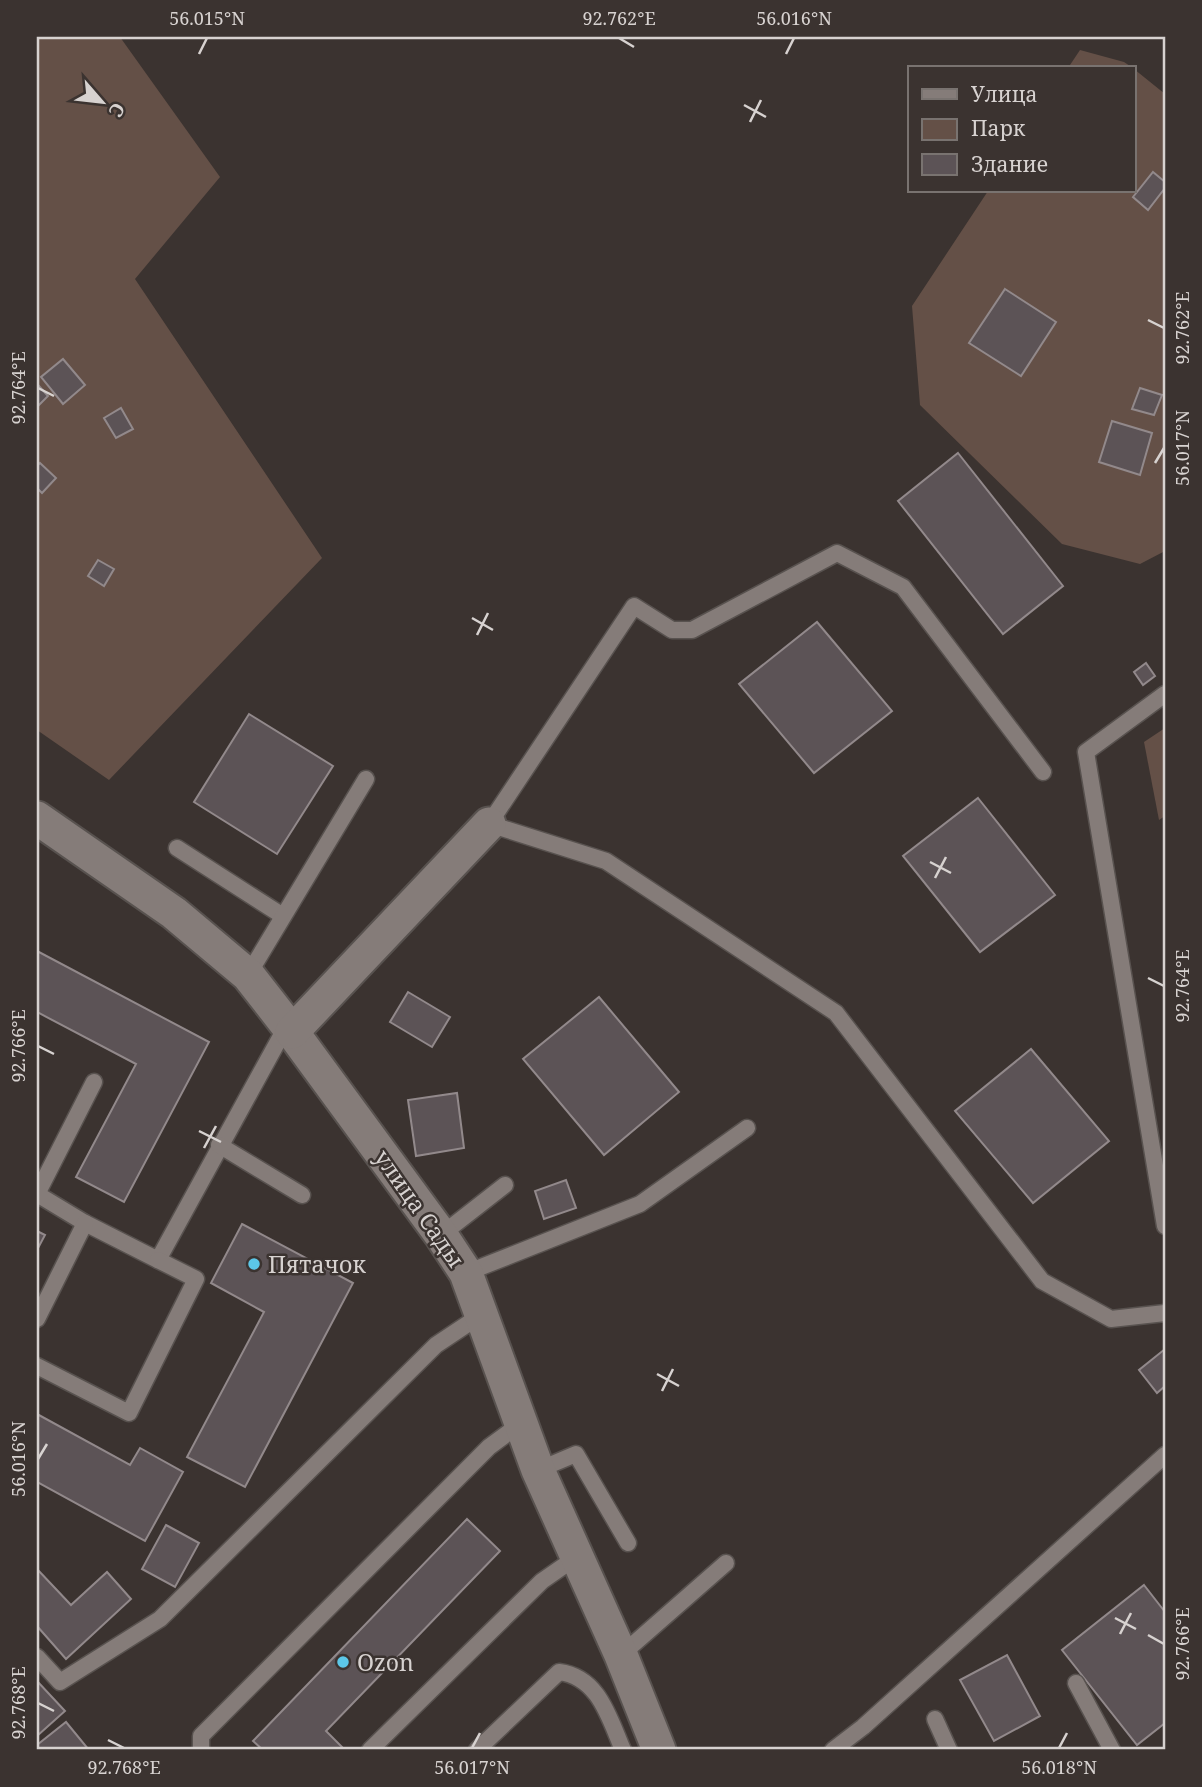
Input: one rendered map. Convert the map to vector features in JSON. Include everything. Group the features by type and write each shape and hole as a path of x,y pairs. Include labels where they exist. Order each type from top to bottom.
{"street":[{"name":"улица Сады","path":"37,818 174,913 248,975 441,1235 466,1273 538,1470 621,1655 659,1750"},
{"path":"289,1028 489,824"}],"lane":[{"path":"1043,772 903,587 837,553 691,630 672,631 634,606 489,824 606,861 836,1013 1042,1281 1111,1319 1165,1313"},
{"path":"1165,694 1086,752 1165,1226"},
{"path":"248,975 366,779"},
{"path":"177,848 283,916"},
{"path":"158,1260 219,1145 289,1028"},
{"path":"37,1366 129,1413 196,1279 85,1223 37,1194 94,1083"},
{"path":"466,1273 640,1204 747,1128"},
{"path":"219,1145 302,1195"},
{"path":"441,1235 505,1185"},
{"path":"37,1319 85,1223"},
{"path":"37,1657 60,1682 160,1619 436,1345 481,1315"},
{"path":"201,1750 201,1737 489,1447 520,1424"},
{"path":"538,1470 576,1454 628,1543"},
{"path":"833,1750 863,1727 1165,1455"},
{"path":"370,1750 542,1581 578,1556"},
{"path":"621,1655 726,1563"},
{"path":"477,1750 559,1672 574,1674 598,1694 623,1750"},
{"path":"1076,1683 1112,1750"},
{"path":"935,1719 949,1750"}],"green space":[{"path":"37,37 120,37 220,177 135,279 322,558 109,780 37,730"},
{"path":"1080,50 1130,66 1069,66"},
{"path":"1136,71 1165,94 1165,551 1140,564 1062,544 920,405 912,306 987,192 1136,192"},
{"path":"1165,728 1165,816 1159,820 1144,742"}],"building":[{"path":"1153,172 1165,182 1165,188 1148,210 1133,197"},
{"path":"1005,289 1056,322 1021,376 969,343"},
{"path":"63,359 85,385 63,404 41,377"},
{"path":"39,386 48,396 37,407 37,388"},
{"path":"1140,388 1162,395 1154,415 1132,409"},
{"path":"121,408 133,429 116,438 104,418"},
{"path":"1112,421 1152,433 1140,475 1099,462"},
{"path":"958,453 1063,586 1003,634 898,501"},
{"path":"40,463 56,478 42,493 37,488 37,466"},
{"path":"98,560 114,569 104,586 88,576"},
{"path":"817,622 892,711 814,773 739,684"},
{"path":"1146,663 1155,676 1143,685 1134,672"},
{"path":"249,714 333,766 277,854 194,802"},
{"path":"978,798 1055,895 980,952 903,856"},
{"path":"37,951 209,1042 124,1202 76,1177 136,1064 37,1012"},
{"path":"408,992 450,1017 432,1047 390,1022"},
{"path":"599,997 679,1092 604,1155 523,1059"},
{"path":"1031,1049 1109,1141 1033,1203 955,1111"},
{"path":"457,1093 464,1148 416,1156 408,1100"},
{"path":"566,1180 576,1208 544,1219 535,1191"},
{"path":"242,1224 353,1283 245,1487 187,1457 264,1312 211,1283"},
{"path":"37,1231 45,1235 37,1250"},
{"path":"1165,1349 1165,1386 1157,1393 1139,1370"},
{"path":"37,1414 130,1465 140,1448 183,1472 145,1541 37,1482"},
{"path":"467,1519 500,1551 326,1731 342,1747 339,1750 263,1750 253,1741"},
{"path":"166,1525 199,1543 175,1587 142,1569"},
{"path":"37,1569 71,1605 107,1572 131,1599 66,1659 37,1626"},
{"path":"1144,1585 1165,1612 1165,1723 1137,1745 1062,1650"},
{"path":"1007,1655 1040,1716 994,1741 960,1680"},
{"path":"37,1681 65,1711 37,1736"},
{"path":"66,1722 89,1750 37,1750 37,1745"}],"place":[{"name":"Пятачок","path":"254,1264"},
{"name":"Ozon","path":"343,1662"}]}
